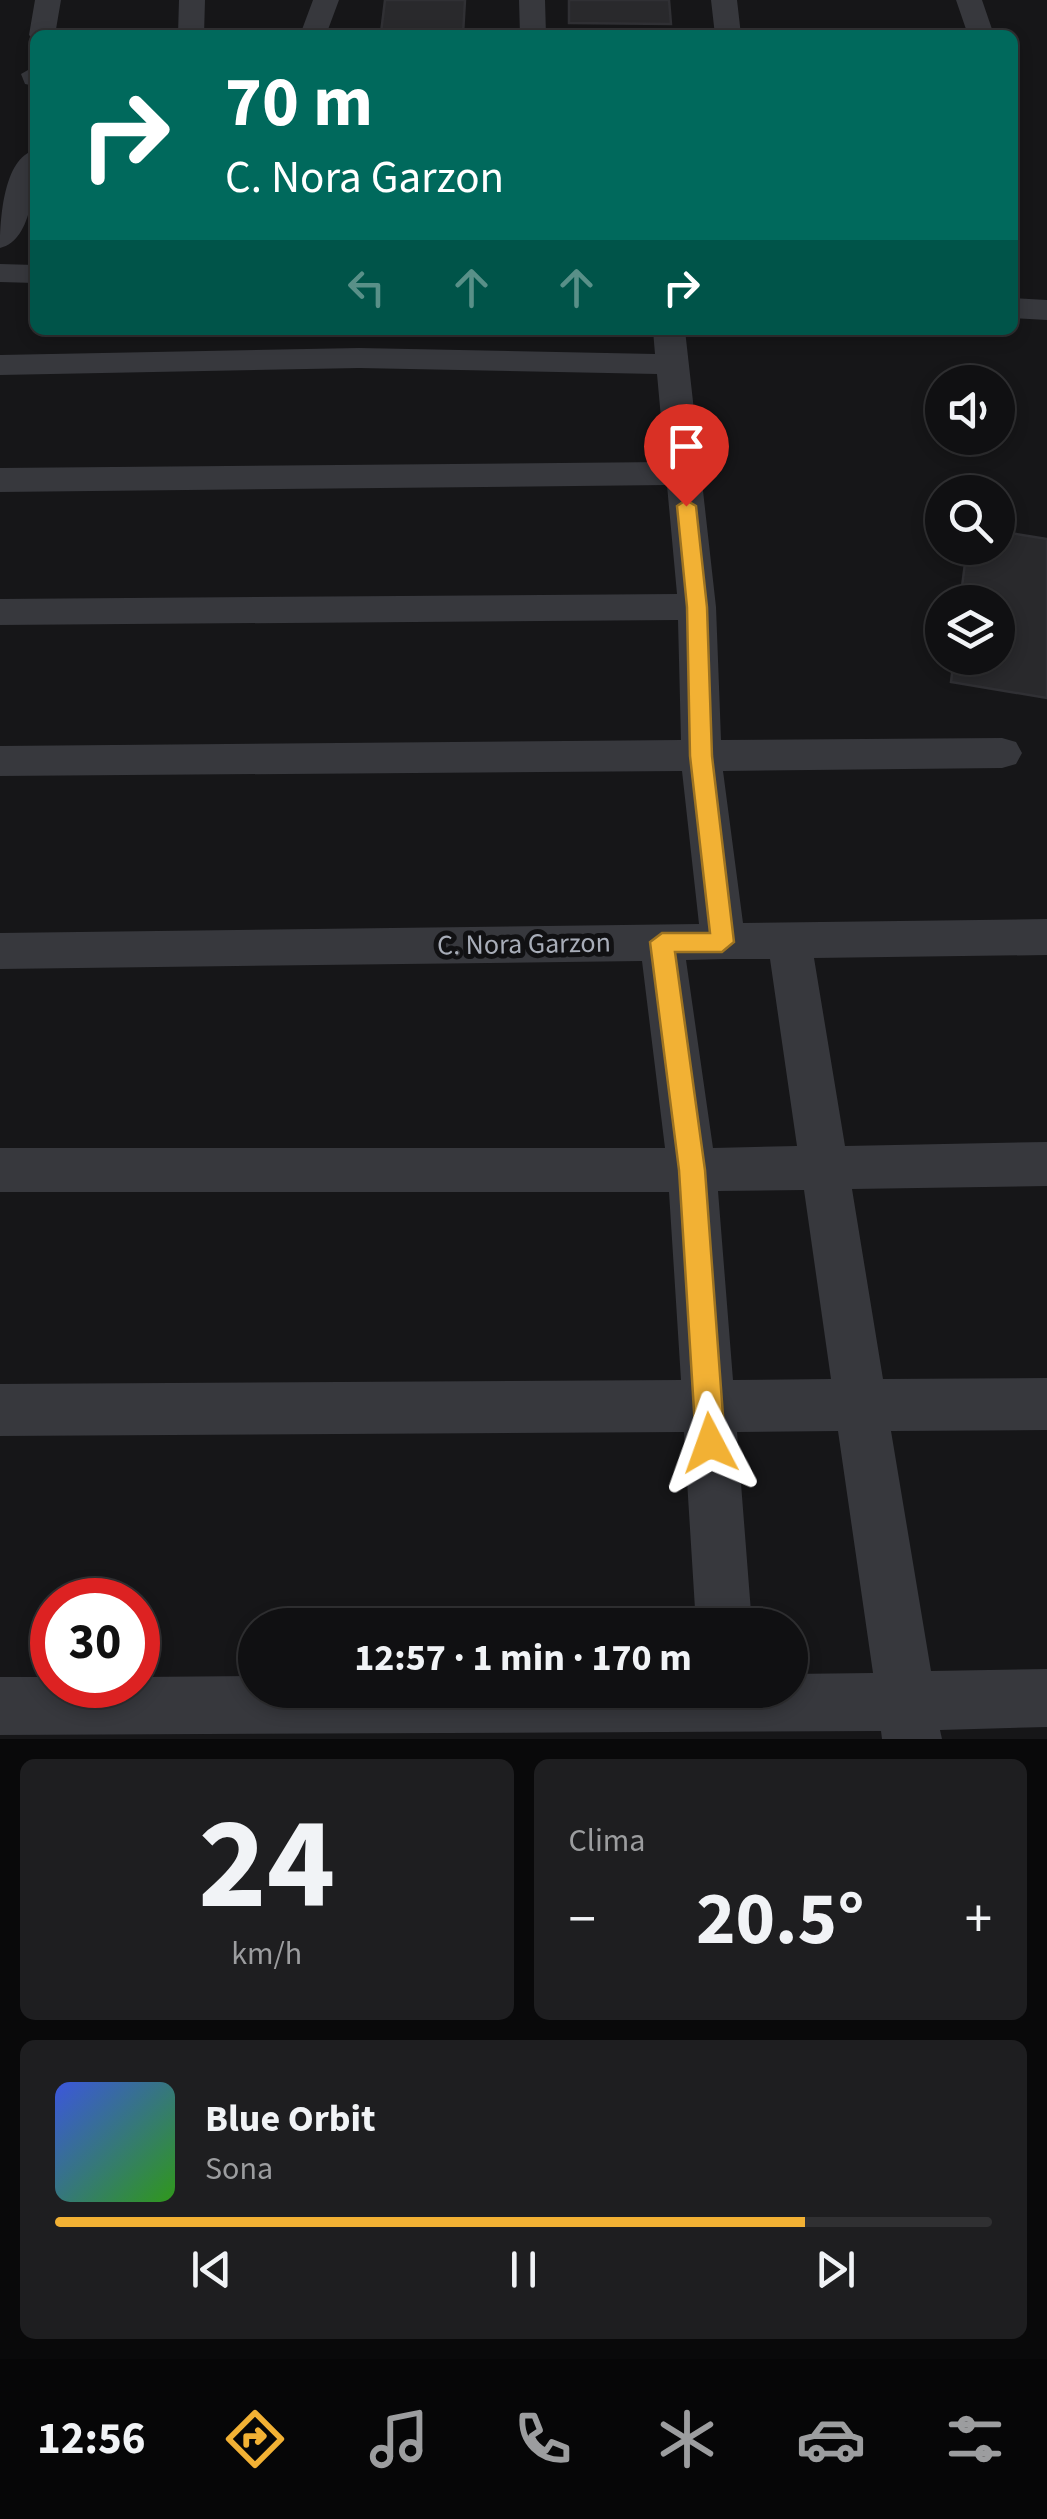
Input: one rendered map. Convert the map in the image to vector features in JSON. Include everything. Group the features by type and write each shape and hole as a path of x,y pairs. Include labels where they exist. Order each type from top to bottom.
{"street":[{"path":"43,30 48,0"},
{"path":"192,0 192,30"},
{"path":"315,30 326,0"},
{"path":"532,0 533,30"},
{"path":"724,0 727,30"},
{"path":"969,0 979,30"},
{"path":"0,239 30,170"},
{"path":"0,273 30,274"},
{"path":"1018,308 1047,310"},
{"path":"0,365 670,347 697,607 701,756 722,942"},
{"path":"0,480 683,473"},
{"path":"0,612 697,607"},
{"path":"0,761 1002,753"},
{"name":"C. Nora Garzon","path":"0,950 1047,938"},
{"path":"662,942 692,1170 723,1608"},
{"path":"790,943 909,1721"},
{"path":"0,1170 692,1170 1047,1164"},
{"path":"0,1410 1047,1404"},
{"path":"0,1706 730,1711 909,1721 1047,1698"}],"building":[{"path":"385,0 465,0 463,30 381,30"},
{"path":"569,0 669,0 671,24 569,23"},
{"path":"1015,534 1047,539 1047,698 951,682 952,675 1015,675 1015,585 962,585 965,565 1015,565"}],"route":[{"path":"686,506 697,607 701,756 722,942 662,942 692,1170 710,1443"}]}
